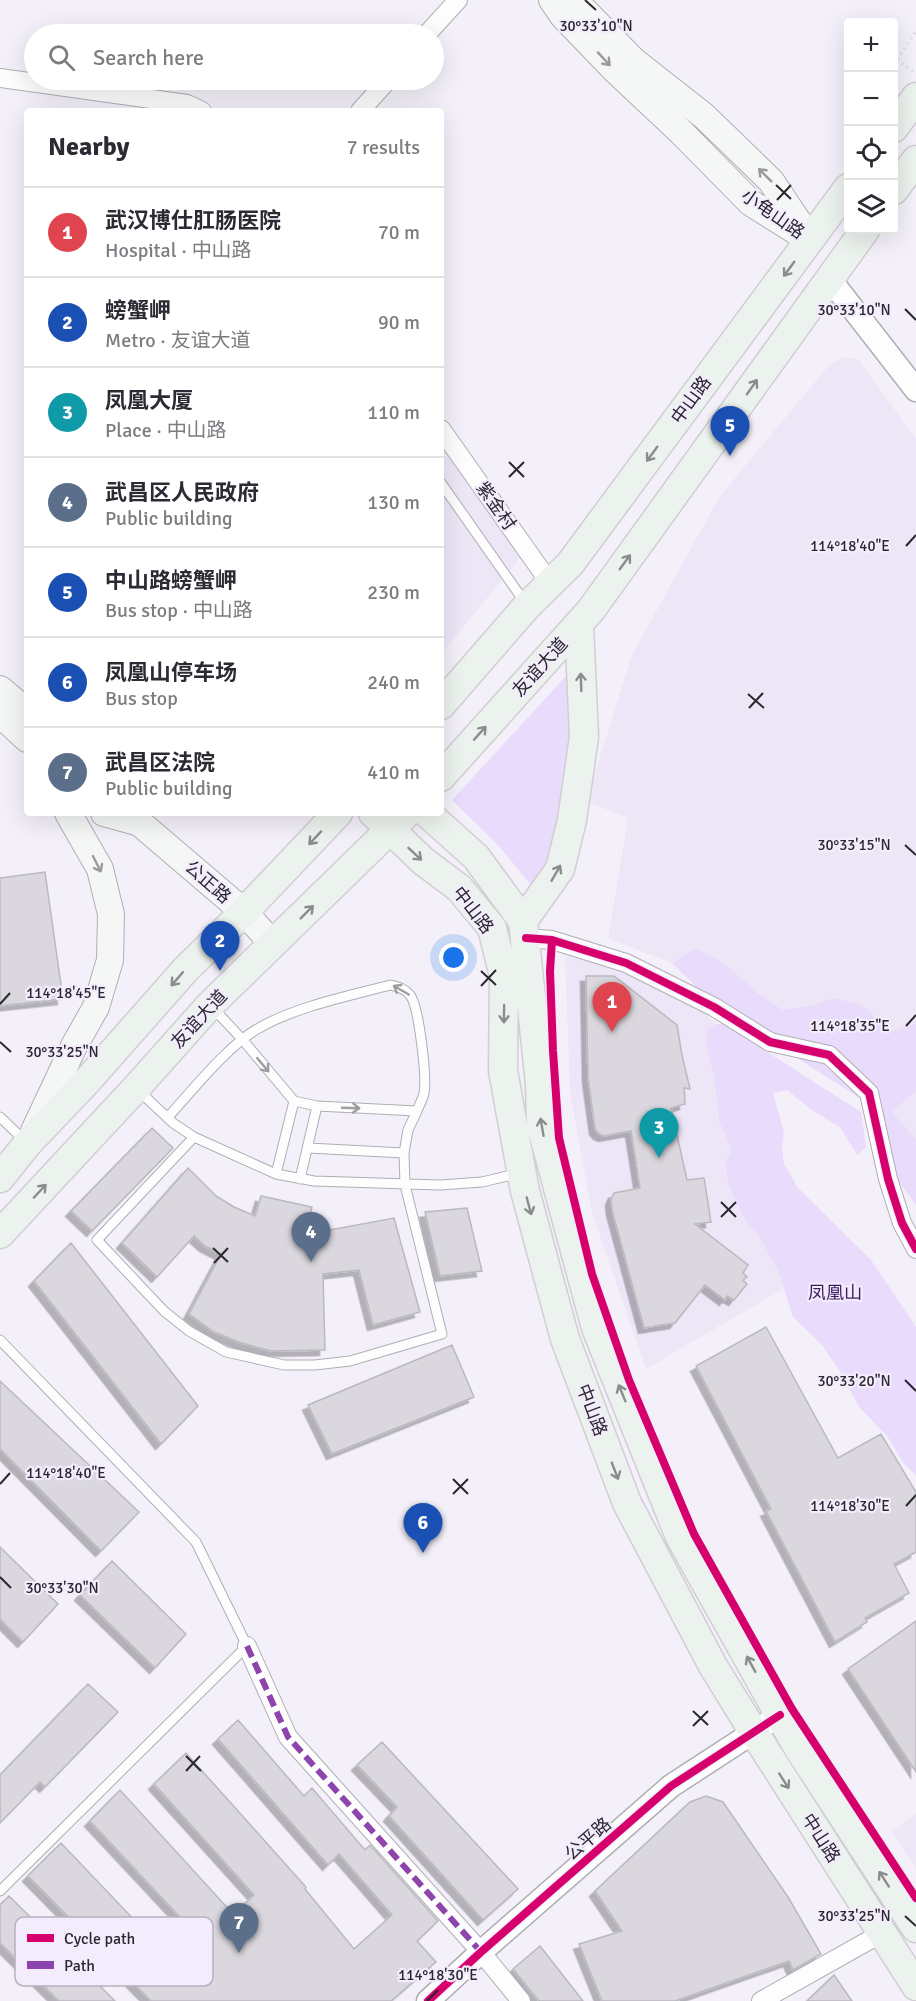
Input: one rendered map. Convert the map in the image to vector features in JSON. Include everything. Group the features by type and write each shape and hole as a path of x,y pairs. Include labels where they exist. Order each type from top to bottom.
{"main road":[{"name":"小龟山路","path":"552,0 563,16 615,70 681,132 751,203 810,240"},
{"name":"小龟山路","path":"574,0 634,61 704,116 771,181 810,240"},
{"path":"895,126 916,97"},
{"path":"898,184 916,159"},
{"name":"中山路","path":"527,606 570,564 844,195"},
{"path":"585,617 862,234"},
{"path":"444,702 527,606"},
{"name":"中山路","path":"525,930 560,869 572,820 584,737 585,617"},
{"name":"友谊大道","path":"444,774 585,617"},
{"path":"444,681 486,653"},
{"path":"0,689 24,709"},
{"path":"0,714 24,736"},
{"path":"28,1143 74,1046 96,1007 110,960 111,914 100,869 70,816"},
{"path":"0,1178 28,1143 88,1080 186,969 336,816"},
{"name":"中山路","path":"430,816 476,857 525,930 540,1084 541,1125 596,1328 680,1537 797,1746 916,1928"},
{"name":"公正路","path":"134,818 244,912 273,944"},
{"name":"中山路","path":"390,819 423,861 459,888 492,928 504,976 503,1071 522,1173 565,1340 627,1503 713,1666 916,1986"},
{"name":"友谊大道","path":"0,1234 210,1005 273,944 390,819"}],"street":[{"path":"436,24 458,0"},
{"path":"0,78 24,81"},
{"path":"86,90 187,104 196,108"},
{"path":"363,108 379,90"},
{"path":"829,278 916,390"},
{"name":"紫金村","path":"444,433 550,584"},
{"path":"525,930 626,963 714,1007 770,1042 829,1055 869,1093 888,1179 902,1223 916,1249"},
{"path":"247,1646 288,1737 481,1952 521,2001"},
{"name":"公平路","path":"428,2001 671,1786 780,1715"},
{"path":"760,2001 882,1933"}],"lane":[{"path":"444,487 527,606"},
{"path":"168,1118 242,1039 259,1028 295,1012 390,985 401,987 411,996 417,1011 424,1092 408,1130 404,1153 405,1185 442,1334 350,1361 315,1365 284,1365 226,1352 189,1331 164,1311 97,1240 194,1137"},
{"path":"210,1005 294,1101 317,1106 417,1111"},
{"path":"136,1088 168,1118 194,1137 276,1174 300,1179 405,1185 458,1185 522,1173"},
{"path":"276,1174 294,1101"},
{"path":"300,1179 317,1106"},
{"path":"0,1117 28,1143"},
{"path":"308,1148 404,1153"},
{"path":"0,1340 196,1542 247,1646 0,1891"}],"path":[{"path":"898,58 916,31"},
{"path":"898,61 916,74"}],"shaded area":[{"path":"844,357 858,359 916,439 916,1023 890,1032 862,1005 834,998 810,1006 783,1010 696,948 672,963 608,938 628,818 586,801 632,655 720,496 830,364"},
{"path":"444,451 521,557 444,650"},
{"path":"565,956 665,980 717,1024 707,1029 706,1045 715,1081 719,1122 729,1143 746,1221 758,1234 778,1271 783,1289 646,1369 592,1213 570,1092"},
{"path":"916,1091 916,1139 892,1112"},
{"path":"916,1813 916,1868 892,1832"}],"green space":[{"path":"568,674 569,739 564,797 554,849 534,889 499,846 452,800"},
{"path":"695,948 722,962 758,993 783,1010 810,1006 834,998 862,1005 890,1032 916,1023 916,1091 892,1112 916,1139 916,1205 894,1175 861,1099 713,1004 672,963"},
{"name":"凤凰山","path":"723,1024 861,1112 866,1147 857,1155 840,1127 813,1111 787,1090 773,1093 784,1132 782,1146 784,1164 798,1188 871,1260 916,1327 916,1475 904,1464 887,1436 859,1407 840,1371 822,1345 793,1317 778,1271 758,1234 746,1221 728,1184 726,1162 731,1153 719,1122 715,1081 706,1045 707,1029"}],"building":[{"path":"45,872 63,999 0,1006 0,878"},
{"path":"586,976 614,976 677,1025 690,1089 684,1088 685,1104 671,1108 687,1180 704,1178 711,1222 695,1224 748,1265 743,1273 747,1277 743,1280 747,1284 734,1300 727,1296 725,1300 705,1285 675,1323 644,1328 612,1210 611,1200 614,1193 640,1188 631,1131 604,1136 595,1129 588,1077"},
{"path":"152,1128 173,1148 92,1231 71,1211"},
{"path":"188,1168 216,1196 255,1216 261,1196 312,1207 307,1228 330,1230 394,1218 420,1312 373,1325 359,1270 323,1274 325,1350 271,1351 241,1343 214,1332 189,1314 221,1254 205,1246 194,1236 157,1277 122,1243"},
{"path":"467,1208 482,1271 440,1276 425,1212"},
{"path":"71,1243 198,1406 161,1444 34,1281"},
{"path":"766,1327 838,1458 881,1434 916,1492 916,1552 894,1564 909,1593 865,1618 867,1622 835,1642 766,1511 771,1509 696,1366"},
{"path":"452,1345 474,1397 332,1454 308,1405"},
{"path":"0,1381 139,1512 101,1551 0,1449"},
{"path":"0,1547 58,1604 23,1642 0,1619"},
{"path":"112,1561 186,1634 155,1668 80,1595"},
{"path":"916,1621 916,1772 848,1669"},
{"path":"88,1684 118,1712 45,1787 40,1782 0,1823 0,1775"},
{"path":"238,1720 304,1796 312,1788 365,1850 370,1845 438,1921 417,1941 436,1962 391,2001 151,2001 136,1986 213,1986 213,1917 180,1917 90,1821 120,1790 233,1914 254,1895 154,1784 186,1753 306,1887 305,1889 354,1949 392,1915 339,1854 328,1865 218,1739"},
{"path":"382,1742 518,1889 483,1920 389,1816 397,1807 357,1765"},
{"path":"706,1796 723,1802 788,1897 821,1954 793,1970 789,1961 675,2001 602,2001 579,1944 622,1931 595,1891 690,1802"},
{"path":"61,1843 131,1917 68,1917 28,1876"},
{"path":"9,1896 30,1917 15,1917 15,1958 0,1943 0,1905"},
{"path":"540,1946 583,2001 539,2001 513,1969"},
{"path":"834,1975 852,2001 807,2001"},
{"path":"44,1986 100,1986 115,2001 59,2001"}],"marked path":[{"path":"247,1646 288,1737 481,1952"}],"cycle path":[{"path":"526,938 552,940 626,963 714,1007 770,1042 829,1055 869,1093 888,1179 902,1223 916,1249"},
{"path":"552,940 550,971 559,1138 592,1274 629,1380 694,1534 792,1709 916,1898"},
{"path":"428,2001 671,1786 780,1715"}],"place":[{"name":"中山路螃蟹岬","path":"730,456"},
{"name":"螃蟹岬","path":"220,971"},
{"name":"武汉博仕肛肠医院","path":"612,1032"},
{"name":"凤凰大厦","path":"659,1158"},
{"name":"武昌区人民政府","path":"311,1262"},
{"name":"凤凰山停车场","path":"423,1553"},
{"name":"武昌区法院","path":"239,1953"}]}
